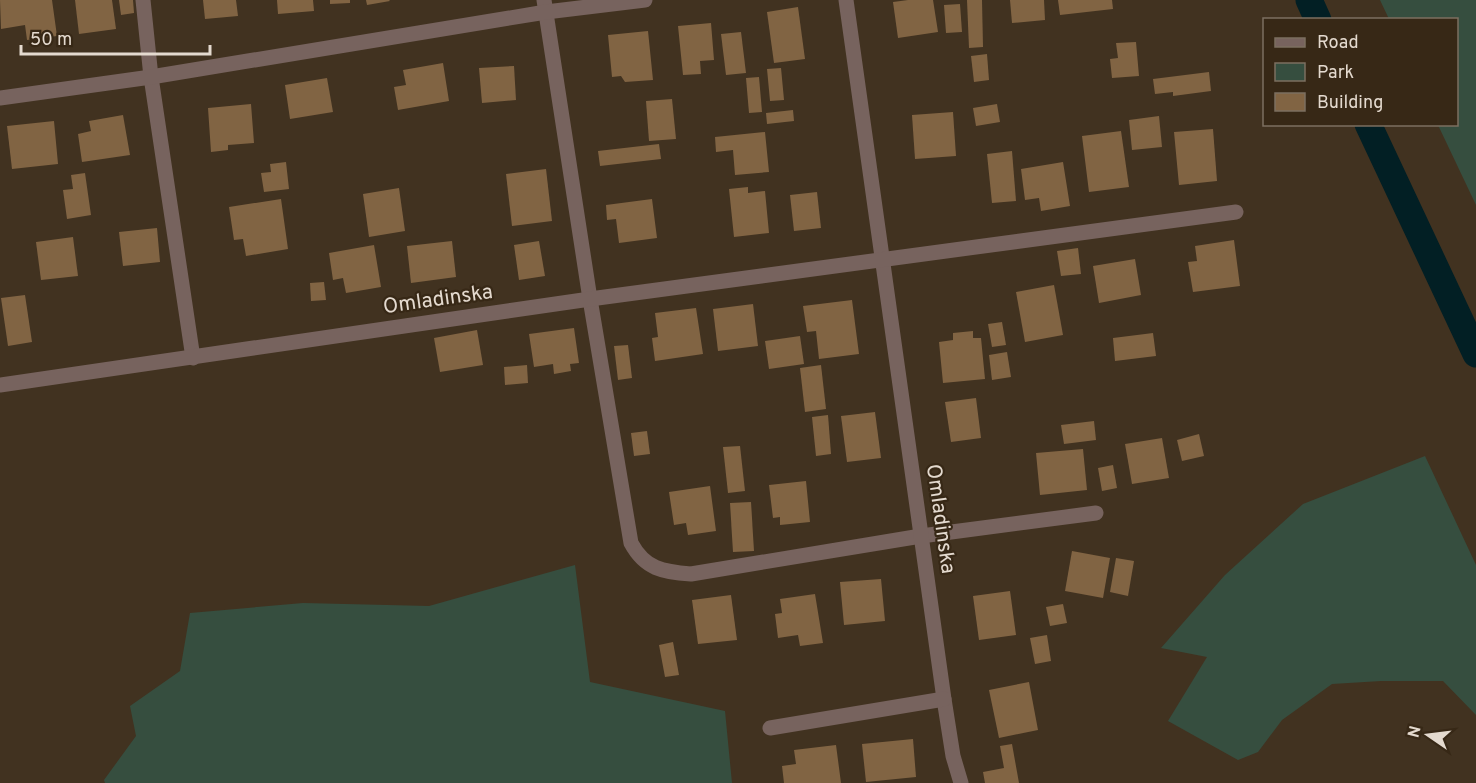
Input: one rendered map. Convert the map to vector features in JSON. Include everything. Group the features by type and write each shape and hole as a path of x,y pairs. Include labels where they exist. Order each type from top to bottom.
{"street":[{"path":"143,0 151,77 193,358"},
{"path":"0,98 151,77 545,6 645,0"},
{"name":"Omladinska","path":"846,0 944,699 953,756 961,783"},
{"path":"545,6 590,299 631,543 638,556 647,563 669,573 691,574 921,536 1096,513"},
{"name":"Omladinska","path":"0,385 590,299 1236,212"},
{"path":"770,728 944,699"}],"green space":[{"path":"1380,0 1476,0 1476,205 1438,126 1458,126 1458,18 1389,18"},
{"path":"1425,456 1476,565 1476,715 1443,681 1332,684 1282,720 1258,752 1238,760 1168,721 1207,657 1161,648 1225,575 1303,504"},
{"path":"575,565 590,682 725,711 732,783 105,783 104,780 136,736 130,706 180,671 190,613 303,603 429,606"}],"building":[{"path":"0,0 52,0 57,36 27,40 25,25 1,29"},
{"path":"75,0 112,0 116,29 79,34"},
{"path":"119,0 133,0 134,13 121,15"},
{"path":"203,0 236,0 238,16 205,19"},
{"path":"277,0 313,0 314,11 278,14"},
{"path":"330,0 350,0 350,3 330,4"},
{"path":"366,0 389,0 390,1 367,5"},
{"path":"933,0 938,32 898,38 893,2"},
{"path":"967,0 982,0 983,47 969,48"},
{"path":"1010,0 1044,0 1045,20 1012,23"},
{"path":"1058,0 1112,0 1113,9 1060,15"},
{"path":"960,4 962,32 946,33 944,5"},
{"path":"798,7 805,59 774,63 767,12"},
{"path":"711,23 714,60 700,61 701,74 683,75 678,26"},
{"path":"648,31 653,80 625,82 621,76 612,77 608,35"},
{"path":"741,32 746,73 726,75 721,34"},
{"path":"1136,42 1139,76 1112,78 1110,59 1118,58 1116,43"},
{"path":"987,54 989,80 974,82 971,56"},
{"path":"443,63 449,101 398,110 394,87 406,85 403,70"},
{"path":"514,66 516,100 482,103 479,68"},
{"path":"781,68 784,100 770,101 767,69"},
{"path":"1209,72 1211,91 1173,96 1173,92 1155,94 1153,79"},
{"path":"759,77 762,112 749,113 746,78"},
{"path":"327,78 333,112 290,119 285,85"},
{"path":"672,99 676,139 649,141 646,101"},
{"path":"251,104 254,143 228,145 228,150 211,152 208,108"},
{"path":"997,104 1000,122 976,126 973,108"},
{"path":"793,110 794,121 767,124 766,113"},
{"path":"953,112 956,156 915,159 912,115"},
{"path":"123,115 130,155 82,162 78,134 91,131 89,121"},
{"path":"1159,116 1162,147 1132,150 1129,120"},
{"path":"54,121 58,164 12,169 7,126"},
{"path":"1213,129 1217,181 1179,185 1174,132"},
{"path":"1121,131 1129,187 1089,192 1082,136"},
{"path":"765,132 769,172 735,175 733,150 716,152 715,137"},
{"path":"659,144 661,159 600,166 598,151"},
{"path":"1012,151 1016,201 992,203 987,154"},
{"path":"286,162 289,189 264,192 261,173 271,172 270,164"},
{"path":"1063,162 1070,206 1041,211 1039,198 1025,200 1021,169"},
{"path":"546,169 552,221 512,226 506,174"},
{"path":"85,173 91,215 67,219 63,190 73,189 71,175"},
{"path":"748,187 748,193 765,191 769,233 734,237 729,189"},
{"path":"399,188 405,231 369,237 363,194"},
{"path":"817,192 821,228 794,231 790,195"},
{"path":"281,199 288,249 246,256 243,239 234,240 229,207"},
{"path":"652,199 657,238 619,243 616,219 607,220 606,205"},
{"path":"157,228 160,262 123,266 119,232"},
{"path":"73,237 78,276 41,280 36,242"},
{"path":"1234,240 1240,286 1193,292 1188,262 1197,261 1195,246"},
{"path":"452,241 456,277 411,283 407,246"},
{"path":"539,241 545,276 519,280 514,245"},
{"path":"374,245 381,287 346,293 343,278 333,280 329,253"},
{"path":"1078,248 1081,274 1061,276 1057,251"},
{"path":"1135,259 1141,295 1099,303 1093,266"},
{"path":"324,282 326,300 311,301 310,283"},
{"path":"1054,285 1063,335 1025,342 1016,292"},
{"path":"25,295 32,342 8,346 1,298"},
{"path":"852,300 859,354 819,359 816,331 807,332 803,306"},
{"path":"753,304 758,346 718,351 713,309"},
{"path":"696,308 703,354 655,361 652,338 658,337 655,313"},
{"path":"1002,322 1006,345 992,347 988,324"},
{"path":"574,328 579,363 570,364 571,371 554,374 553,364 534,367 529,334"},
{"path":"477,330 483,365 440,372 434,338"},
{"path":"973,331 973,338 981,338 985,379 943,383 939,342 953,340 953,333"},
{"path":"1153,333 1156,356 1115,361 1113,338"},
{"path":"800,336 804,364 769,369 765,341"},
{"path":"628,345 632,378 618,380 614,346"},
{"path":"1007,352 1011,377 992,380 989,355"},
{"path":"527,365 528,383 505,385 504,367"},
{"path":"821,365 826,409 805,412 800,368"},
{"path":"976,398 981,438 951,442 945,402"},
{"path":"875,412 881,458 847,462 841,416"},
{"path":"828,415 831,454 816,456 812,417"},
{"path":"1094,421 1096,440 1064,444 1061,425"},
{"path":"647,431 650,454 634,456 631,433"},
{"path":"1199,434 1204,456 1182,461 1177,440"},
{"path":"1162,438 1169,478 1132,484 1125,444"},
{"path":"740,446 745,491 728,493 723,447"},
{"path":"1083,449 1087,490 1040,495 1036,453"},
{"path":"1113,465 1117,488 1102,491 1098,468"},
{"path":"806,481 810,522 780,525 780,517 773,518 769,485"},
{"path":"710,486 716,531 688,535 686,523 674,525 669,492"},
{"path":"751,502 754,551 733,552 730,503"},
{"path":"1072,551 1110,558 1103,598 1065,591"},
{"path":"1116,558 1134,561 1128,596 1110,592"},
{"path":"881,579 885,621 844,625 840,582"},
{"path":"1010,591 1016,635 979,640 973,596"},
{"path":"815,594 823,643 800,646 798,635 778,638 775,614 782,613 780,599"},
{"path":"731,595 737,640 698,644 692,600"},
{"path":"1063,604 1067,623 1050,626 1046,607"},
{"path":"1047,635 1051,661 1035,664 1030,638"},
{"path":"673,642 679,675 665,677 659,645"},
{"path":"1029,682 1038,730 999,738 989,690"},
{"path":"913,739 916,777 866,782 862,744"},
{"path":"1012,744 1019,783 985,783 983,772 1004,768 1000,746"},
{"path":"836,745 841,783 784,783 782,766 796,764 794,750"}],"waterway":[{"path":"1309,0 1317,18"},
{"path":"1369,126 1476,354"}]}
